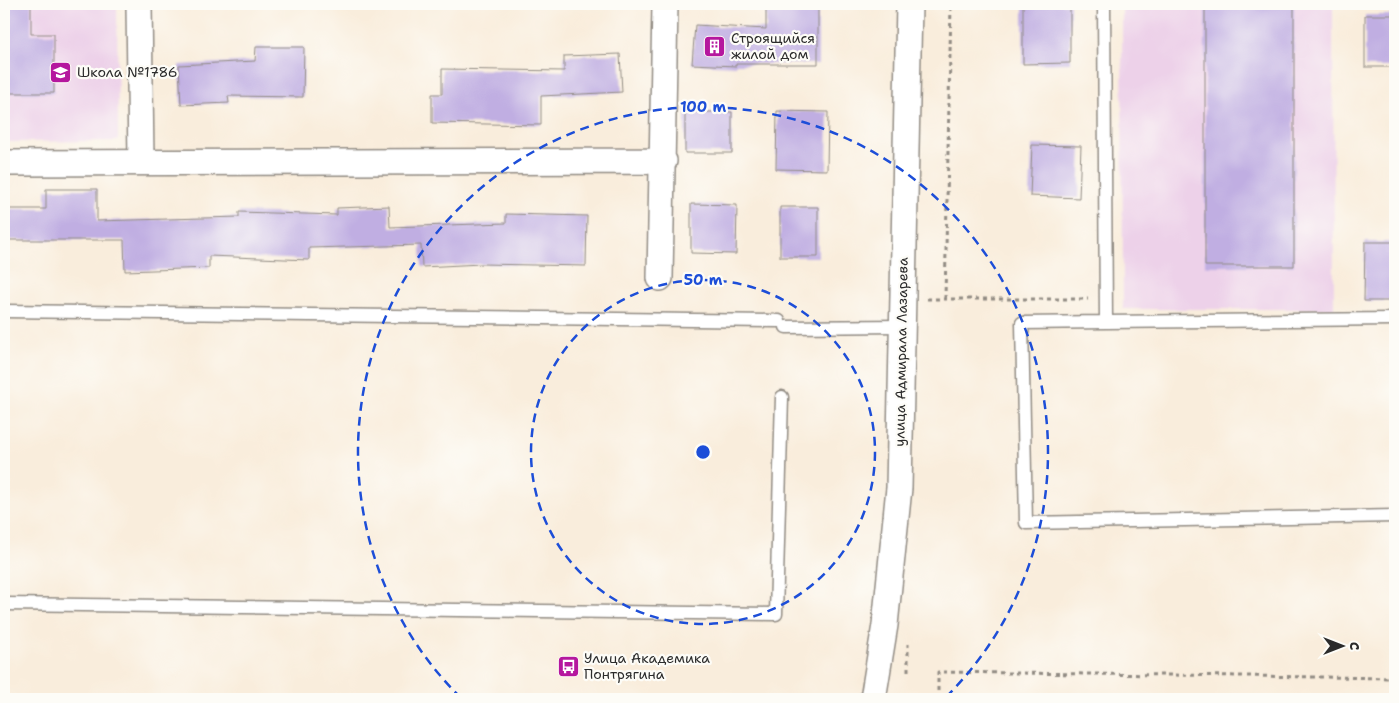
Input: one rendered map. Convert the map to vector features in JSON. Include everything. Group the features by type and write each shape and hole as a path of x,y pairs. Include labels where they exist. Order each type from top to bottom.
{"street":[{"path":"139,4 141,162"},
{"path":"660,278 664,161 665,4"},
{"name":"улица Адмирала Лазарева","path":"873,699 885,625 898,488 909,4"},
{"path":"4,163 664,161"}],"lane":[{"path":"1104,4 1106,322"},
{"path":"4,311 902,326"},
{"path":"1395,319 1022,324 1026,523 1395,516"},
{"path":"4,604 776,614 782,397"}],"path":[{"path":"945,299 951,4"},
{"path":"925,299 1106,299"},
{"path":"908,640 908,671"},
{"path":"938,699 938,672 1395,678"}],"shaded area":[{"name":"Школа №1786","path":"4,4 117,4 118,141 4,142"},
{"path":"1122,4 1333,4 1334,309 1123,309"}],"building":[{"path":"4,4 31,4 31,34 54,34 54,93 4,93"},
{"path":"766,4 818,4 818,64 736,64 736,66 692,64 695,25 766,29"},
{"path":"1023,4 1070,4 1070,63 1023,64"},
{"path":"1205,4 1294,4 1294,266 1205,266"},
{"path":"1365,15 1395,15 1395,67 1365,67"},
{"path":"256,47 304,47 303,97 228,96 229,103 181,105 179,65 255,61"},
{"path":"620,54 622,92 541,96 541,125 432,123 432,94 442,94 442,69 564,71 564,56"},
{"path":"777,111 828,112 827,170 776,169"},
{"path":"685,112 732,112 732,153 685,153"},
{"path":"1032,145 1081,146 1079,198 1030,196"},
{"path":"46,189 97,189 97,221 239,217 239,212 337,215 337,208 389,206 390,227 506,223 506,214 587,216 586,266 481,264 422,267 421,245 309,248 309,260 209,256 209,268 125,271 124,240 4,240 4,209 46,209"},
{"path":"691,204 737,205 736,254 691,253"},
{"path":"780,207 818,207 818,257 780,257"},
{"path":"1365,242 1395,242 1395,301 1364,301"}],"place":[{"name":"Строящийся жилой дом","path":"715,46"},
{"name":"Школа №1786","path":"61,72"},
{"name":"Улица Академика Понтрягина","path":"568,666"}]}
